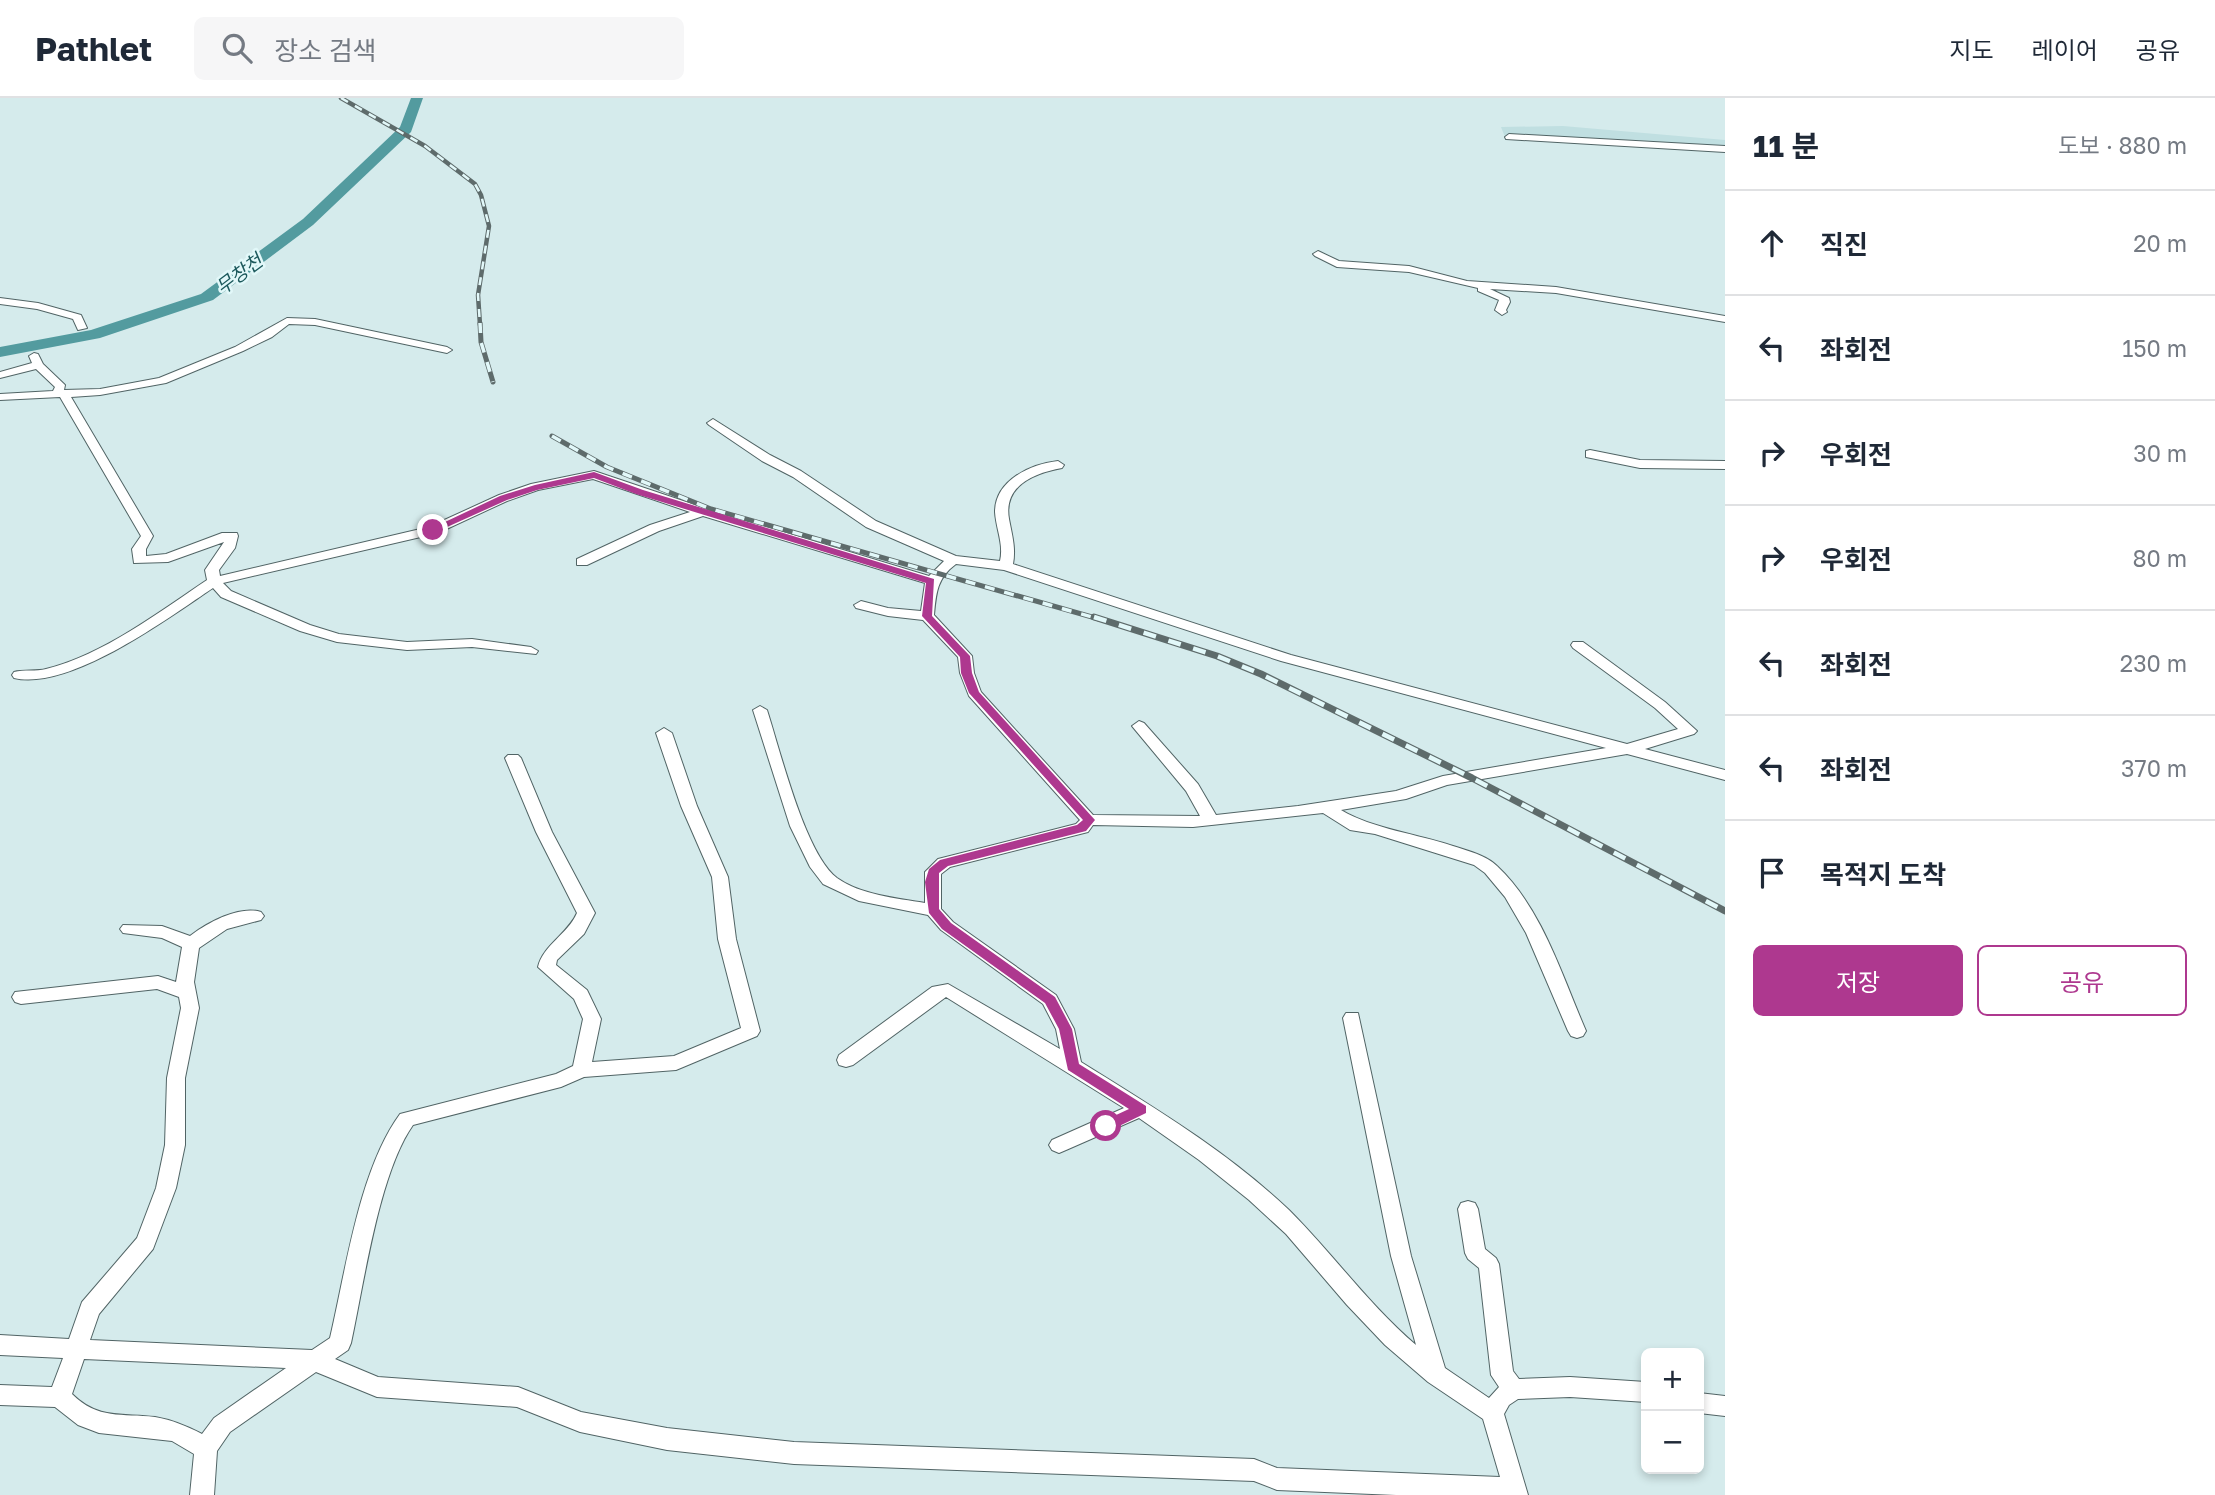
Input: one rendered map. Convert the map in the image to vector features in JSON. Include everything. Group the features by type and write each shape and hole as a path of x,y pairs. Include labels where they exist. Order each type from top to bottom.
{"street":[{"path":"1509,137 1725,149"},
{"path":"1318,254 1337,264 1409,269 1467,284 1556,290 1725,319"},
{"path":"1483,285 1482,289 1504,298 1502,312"},
{"path":"0,300 61,311 77,317 82,328"},
{"path":"0,397 100,392 162,381 239,349 268,335 287,321 294,320 447,350"},
{"path":"0,375 36,361 61,387 60,395 147,537 139,549 139,560 168,558 194,551 227,536 232,537 228,548 212,570 214,581 226,594 250,605 337,638 407,646 472,643 531,651"},
{"path":"713,423 872,524 953,561 1006,566 1286,658 1725,775"},
{"path":"1590,454 1640,464 1725,465"},
{"path":"1006,566 1010,555 1001,508 1003,498 1021,478 1041,466 1058,465"},
{"path":"19,675 46,674 86,660 150,624 214,581 433,530 503,498 576,477 594,475 703,512 931,582"},
{"path":"582,562 617,547 622,541 680,517 703,512"},
{"path":"927,616 931,582 936,572 953,561"},
{"path":"862,605 888,612 927,616 965,656 974,693 1089,820 1116,822 1211,820 1326,808 1427,790 1443,781 1627,748 1689,731 1660,705 1578,645"},
{"path":"760,710 807,847 829,879 888,903 933,910"},
{"path":"1139,726 1192,788 1211,820"},
{"path":"202,1495 206,1448 222,1425 340,1343 375,1191 397,1133 407,1119 561,1080 582,1070 676,1063 751,1031 727,940 720,877 689,806 664,733"},
{"path":"513,758 544,832 586,913 578,930 549,958 547,967 581,995 592,1019 582,1070"},
{"path":"1326,808 1356,826 1446,849 1480,860 1491,869 1511,893 1535,933 1577,1031"},
{"path":"1073,1066 1065,1029 1050,1000 947,926 933,910 931,882 933,872 944,863 1082,828 1089,820"},
{"path":"60,1397 90,1309 146,1243 166,1188 175,1145 176,1078 190,1008 185,974 191,945 205,933 228,920 255,916"},
{"path":"130,929 178,935 191,945"},
{"path":"21,997 158,982 187,993"},
{"path":"0,1345 313,1360 377,1387 518,1397 580,1422 692,1442 794,1453 1254,1470 1277,1479 1515,1492 1493,1413 1436,1376 1379,1325 1320,1256 1278,1214 1219,1164 1141,1109 948,990 938,992 846,1059"},
{"path":"1352,1018 1401,1256 1436,1376"},
{"path":"1059,1145 1141,1109"},
{"path":"1468,1209 1475,1254 1489,1265 1502,1375 1514,1389"},
{"path":"1493,1413 1501,1398 1514,1389 1570,1387 1641,1392"},
{"path":"0,1395 60,1397 71,1410 89,1422 172,1431 206,1448"},
{"path":"1704,1404 1725,1406"}],"shaded area":[{"path":"1563,126 1725,140 1725,149 1505,137 1501,127"}],"waterway":[{"name":"무창천","path":"0,352 94,334 207,297 308,222 406,129 417,98"}],"railway":[{"path":"341,98 425,146 475,184 481,195 489,226 478,295 480,325"},
{"path":"480,323 481,342 493,382"},
{"path":"552,436 607,467 711,509 1099,619"},
{"path":"1094,617 1217,656 1261,674 1472,778 1725,911"}],"route":[{"path":"433,530 462,519 483,506 535,487 594,475 639,492 931,582 927,616 965,656 974,693 1089,820 1082,828 944,863 933,872 933,910 947,926 1050,1000 1065,1029 1073,1066 1141,1109 1106,1126"}]}
